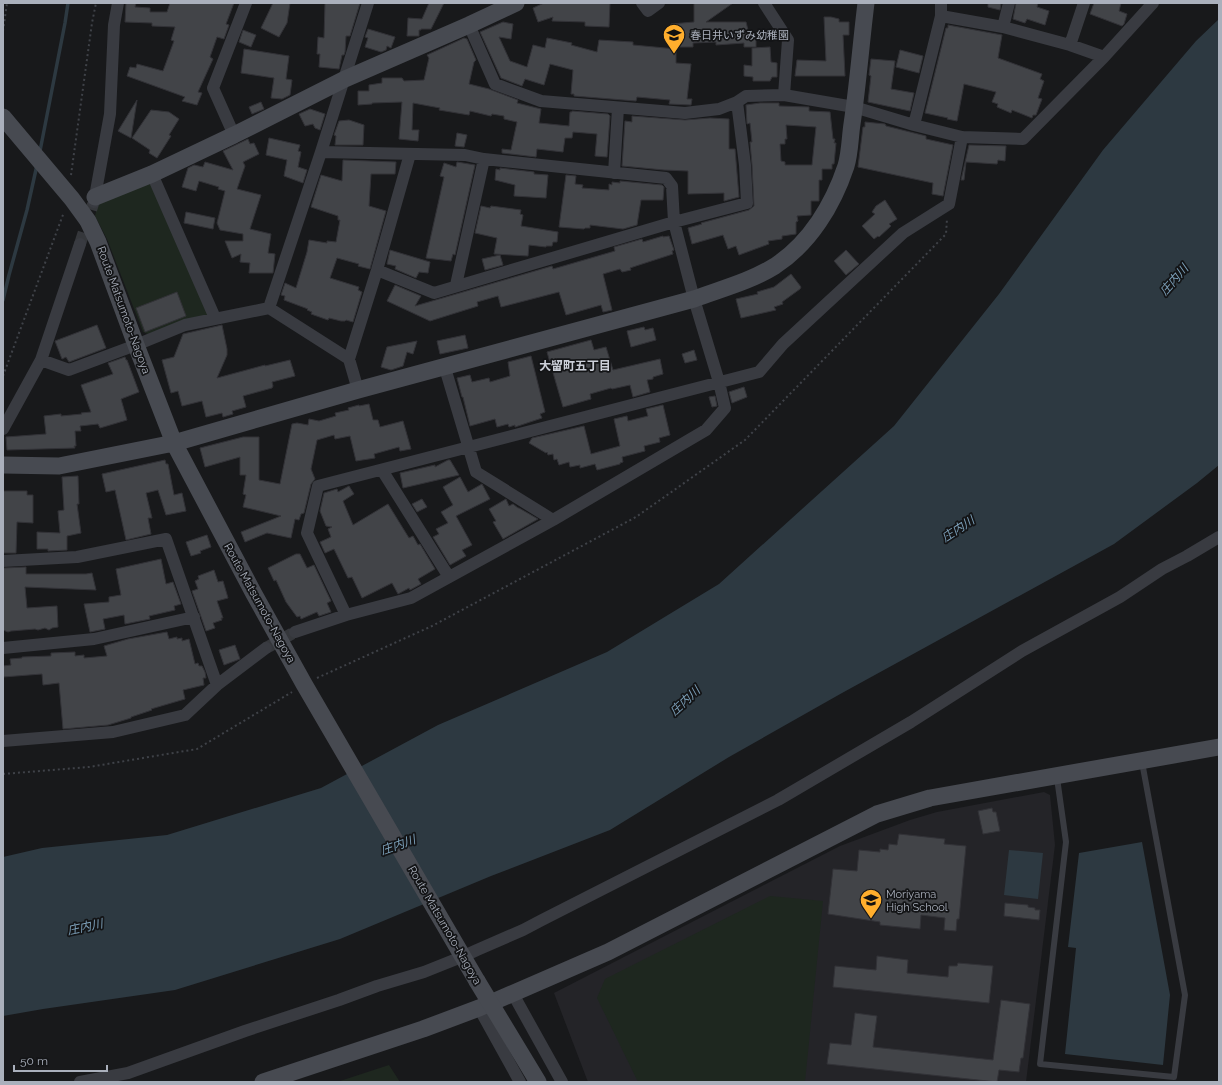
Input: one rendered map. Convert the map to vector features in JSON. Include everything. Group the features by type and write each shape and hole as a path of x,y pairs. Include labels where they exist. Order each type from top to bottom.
{"street":[{"path":"94,200 110,114 114,25 118,3"},
{"path":"234,135 213,88 246,3"},
{"path":"269,308 321,152 368,3"},
{"path":"94,200 234,135 344,79 470,25 516,3"},
{"path":"642,3 648,11 659,3"},
{"path":"764,3 788,40 784,95"},
{"path":"3,465 59,466 174,443 358,390 445,368 694,299 747,280 768,269 800,245 822,219 846,165 866,3"},
{"path":"914,126 941,16 941,3"},
{"path":"1003,27 1009,3"},
{"path":"1070,45 1084,3"},
{"path":"470,25 495,84 541,101 685,112 719,109 737,102 746,96 784,95 854,107 914,126 962,137 1023,139 1104,57 1153,3"},
{"path":"941,16 1003,27 1070,45 1104,57"},
{"path":"377,270 434,293 456,285 674,222 747,203 745,165 737,102"},
{"path":"614,173 618,108"},
{"name":"Route Matsumoto-Nagoya","path":"3,118 67,182 98,242 174,443 254,594 308,690 464,956 477,981 538,1082"},
{"path":"346,615 307,533 318,486 759,372 783,344 903,233 949,204 962,137"},
{"path":"295,632 346,615 411,598 553,520 706,430 725,408 674,222 672,186 666,178 484,159 465,154 321,152"},
{"path":"358,390 349,359 377,270 410,154"},
{"path":"456,285 484,159"},
{"path":"152,174 215,318"},
{"path":"3,429 41,360 80,244"},
{"path":"41,360 69,370 185,325 269,308 349,359"},
{"path":"445,368 476,472 553,520"},
{"path":"382,470 449,578"},
{"path":"80,1082 128,1073 245,1031 377,986 424,972 523,930 778,800 911,722 1022,651 1120,597 1162,569 1219,537"},
{"path":"3,561 77,557 166,539 217,685"},
{"path":"3,648 94,639 194,617"},
{"path":"3,741 113,732 185,715 217,685 266,648"},
{"path":"262,1082 423,1029 513,994 608,952 877,814 930,798 1219,747"},
{"path":"513,994 562,1082"},
{"path":"479,1008 520,1082"}],"lane":[{"path":"1056,776 1066,842 1040,1064 1174,1077 1185,995 1142,761"}],"path":[{"path":"3,31 7,3"},
{"path":"67,182 96,3"},
{"path":"3,376 64,211"}],"shaded area":[{"path":"146,182 151,184 209,311 207,316 148,334 143,332 107,239 95,216 100,203"},
{"name":"Moriyama High School","path":"1044,792 1050,795 1055,845 1026,1082 588,1082 554,993 840,846 910,820 937,812"},
{"path":"770,896 823,901 805,1082 638,1082 597,998 605,979"},
{"path":"389,1065 400,1082 337,1082"}],"water":[{"name":"庄内川","path":"1219,19 1219,465 1114,544 842,693 729,757 610,830 491,876 340,939 175,990 3,1016 3,857 42,848 167,835 321,788 438,725 607,652 719,584 894,426 999,294 1103,150 1196,41"},
{"path":"1142,842 1170,995 1163,1065 1065,1054 1076,948 1068,947 1079,853"},
{"path":"1009,850 1043,853 1038,899 1004,895"}],"building":[{"path":"126,3 136,3 135,7 150,8 150,12 167,12 170,3 234,3 226,24 229,25 224,39 217,37 210,57 213,59 198,92 202,93 197,105 182,101 185,97 127,76 130,67 136,68 137,64 163,71 174,41 171,40 175,27 152,26 152,23 125,22"},
{"path":"273,3 290,3 287,23 279,37 261,28"},
{"path":"325,3 360,3 350,36 346,36 345,52 344,55 342,55 339,69 319,67 320,54 317,54 318,37 324,38"},
{"path":"429,3 444,3 431,29 419,30 419,36 407,36 408,18 422,19"},
{"path":"544,3 610,3 609,27 585,26 585,22 552,21 553,17 538,22 533,8"},
{"path":"694,3 733,3 706,22 746,22 749,34 756,34 756,47 744,47 744,43 716,45 716,42 693,43 693,47 669,47 671,24 694,22"},
{"path":"988,3 1001,3 1000,10 988,7"},
{"path":"1016,3 1038,3 1037,7 1049,11 1045,25 1027,19 1025,23 1013,19"},
{"path":"1094,3 1121,3 1119,11 1127,14 1124,24 1122,26 1090,14"},
{"path":"824,17 839,19 839,22 849,22 849,35 843,35 845,76 795,76 797,60 826,61"},
{"path":"503,22 513,24 511,39 499,37 510,61 527,67 533,45 545,48 547,38 572,43 571,45 597,52 599,40 633,42 633,45 676,49 676,63 691,64 687,99 692,99 691,105 669,104 670,100 637,97 636,101 574,96 574,94 571,94 573,70 550,64 544,85 525,79 522,86 501,78 480,32"},
{"path":"948,25 1002,35 998,58 1042,74 1040,79 1044,81 1038,98 1042,99 1036,115 1033,115 1032,118 1012,110 1011,113 997,107 998,104 992,102 996,92 964,84 957,121 925,113"},
{"path":"368,29 395,37 391,48 387,46 386,50 381,52 365,47 368,38 365,37"},
{"path":"243,30 256,35 251,47 239,42"},
{"path":"464,38 467,39 476,60 474,62 469,84 489,89 518,100 517,103 541,109 539,123 569,126 570,112 572,111 608,114 610,116 607,157 595,156 597,134 573,132 572,138 565,138 563,152 537,149 536,157 502,153 502,149 511,150 517,122 504,119 504,116 492,114 491,116 470,111 469,115 439,110 440,108 413,103 412,130 419,130 418,141 399,139 402,102 358,105 358,91 369,91 369,85 382,83 382,78 402,78 404,81 424,80 429,58 427,55"},
{"path":"770,47 771,62 777,63 777,77 772,77 770,81 753,81 753,77 744,76 744,65 752,66 752,48"},
{"path":"244,49 289,56 286,79 292,80 290,95 282,99 271,98 274,78 241,73"},
{"path":"900,50 923,56 919,73 896,67"},
{"path":"871,59 895,61 891,89 914,93 910,111 868,102"},
{"path":"137,100 131,138 118,131"},
{"path":"261,102 264,109 252,114 249,107"},
{"path":"779,103 779,106 809,107 809,111 830,112 833,139 835,139 834,143 836,143 834,164 832,164 832,169 822,169 822,180 819,180 819,201 811,201 811,215 797,216 798,221 796,222 796,234 782,236 782,239 768,241 769,244 739,255 736,246 728,249 723,235 692,244 688,228 749,210 754,206 750,142 752,142 750,123 747,124 746,105","holes":["786,125 816,127 812,165 785,165 785,162 781,161 780,144 785,144 785,139 787,139"]},
{"path":"310,109 325,114 320,130 315,128 313,124 305,126 299,114"},
{"path":"151,110 169,112 179,119 169,135 171,136 157,158 149,153 150,150 132,138"},
{"path":"632,116 685,120 710,118 729,119 729,149 735,149 739,197 724,201 724,193 688,194 688,171 622,166 625,121 632,122"},
{"path":"349,120 364,125 363,145 335,145 336,136 334,135 339,121"},
{"path":"865,122 885,124 886,126 926,136 926,139 953,145 943,196 932,194 933,183 858,167 863,127 865,127"},
{"path":"457,133 467,135 464,147 455,146"},
{"path":"269,138 300,145 298,151 301,152 298,167 307,170 303,183 284,176 287,160 266,155"},
{"path":"248,139 250,144 254,143 259,154 243,162 245,166 237,189 261,195 250,229 271,234 268,253 275,254 273,273 249,273 250,263 240,262 241,254 232,258 225,241 243,241 243,234 220,230 217,223 225,191 218,189 219,187 199,181 196,191 182,187 188,168 194,165 203,167 205,162 233,170 223,151"},
{"path":"969,145 1006,146 1005,161 998,160 997,164 966,162 964,180 961,180"},
{"path":"343,160 396,162 395,174 371,174 369,206 386,211 370,269 358,266 359,264 337,258 330,278 359,287 358,290 362,292 353,322 329,318 328,320 311,314 312,312 307,310 308,309 284,300 285,296 281,295 285,283 296,288 307,252 309,240 327,243 327,241 336,242 340,220 338,220 338,216 311,207 321,175 342,181"},
{"path":"457,162 475,165 455,255 453,254 451,261 426,258 444,177 440,176 444,163 456,167"},
{"path":"500,168 548,175 546,198 514,196 515,185 495,180 496,169 500,170"},
{"path":"566,175 576,176 575,184 583,185 582,188 609,190 609,184 612,185 612,182 620,183 620,181 662,185 664,187 663,200 641,200 637,225 623,229 590,225 590,228 584,229 559,227"},
{"path":"885,200 897,219 889,224 891,226 879,237 878,236 874,239 862,226 875,214 872,212 876,206"},
{"path":"481,206 521,210 520,214 523,215 521,226 558,232 557,242 553,242 552,246 546,247 529,245 528,256 494,254 497,238 475,233"},
{"path":"186,212 215,218 213,229 184,223"},
{"path":"663,236 669,236 674,250 672,251 673,254 630,268 631,270 622,272 620,269 603,274 612,310 603,312 601,305 566,315 559,292 501,307 498,296 477,302 478,306 430,321 387,301 395,285 421,296 415,306 552,266 553,269 615,251 614,247 642,239 643,242"},
{"path":"390,250 430,262 428,273 419,272 416,278 395,269 396,266 387,264"},
{"path":"846,250 859,264 846,275 834,261"},
{"path":"500,255 503,265 485,270 482,259"},
{"path":"791,274 801,287 782,302 783,304 774,307 776,310 741,318 736,299 758,294 757,292 774,287"},
{"path":"177,292 186,316 145,332 136,308"},
{"path":"97,325 106,348 69,362 66,357 62,359 55,341"},
{"path":"222,325 227,355 217,378 290,360 295,376 272,382 272,388 243,396 246,407 232,411 233,414 223,417 222,413 206,417 202,401 182,406 178,391 171,393 162,360 174,357 183,334"},
{"path":"644,327 645,330 653,328 656,340 631,347 627,331"},
{"path":"465,335 468,348 440,354 437,341"},
{"path":"591,340 594,350 606,347 613,370 660,359 663,374 647,380 650,392 633,397 630,385 611,388 590,394 591,399 563,407 547,352"},
{"path":"417,341 413,354 407,352 403,366 391,370 381,367 387,347"},
{"path":"694,350 697,360 685,363 682,354"},
{"path":"531,356 545,412 540,414 542,418 515,427 515,425 509,427 508,424 497,427 495,419 470,426 457,378 470,375 472,382 489,378 490,382 510,376 508,362"},
{"path":"125,357 139,392 121,399 127,420 100,428 98,424 80,426 81,431 75,431 75,448 7,450 6,437 46,434 44,416 61,414 61,416 91,412 81,385 113,374 108,363"},
{"path":"744,387 747,397 732,403 729,392"},
{"path":"715,396 717,406 712,407 709,397"},
{"path":"369,404 373,420 378,420 380,427 403,421 411,449 400,451 399,447 374,454 375,458 356,461 350,436 335,439 334,435 317,440 311,469 315,479 311,484 304,513 301,514 299,520 295,519 291,538 267,533 245,542 241,532 281,516 243,507 246,495 243,494 246,475 240,475 240,457 205,467 200,448 243,437 259,437 259,480 280,484 292,424 297,423 308,425 309,419 319,421 336,416 335,413 349,410 348,408"},
{"path":"663,405 670,435 659,438 660,442 644,446 645,451 622,457 623,462 620,464 597,470 595,464 580,468 580,465 570,467 569,462 559,465 557,459 554,460 553,454 548,455 547,452 546,453 529,443 532,438 584,426 591,454 620,446 614,419 627,416 628,421 648,416 646,409"},
{"path":"165,460 166,464 168,464 174,495 182,493 186,511 166,515 158,490 146,493 152,518 148,518 151,534 126,540 115,490 106,492 102,474"},
{"path":"450,460 459,475 403,488 400,473 435,465 435,467"},
{"path":"78,476 79,504 77,504 81,533 67,536 67,550 48,551 48,549 37,549 37,532 60,533 58,511 64,510 62,477"},
{"path":"460,477 468,492 482,484 490,499 456,516 472,545 462,550 466,556 450,565 433,537 439,534 436,529 448,523 441,512 453,505 443,487"},
{"path":"349,486 354,494 343,501 353,525 388,504 409,538 413,536 418,545 420,544 435,569 418,579 421,584 398,594 392,583 362,598 352,577 348,578 334,549 325,553 320,542 331,537 328,529 332,527 326,526 320,511 324,493 337,489 338,492"},
{"path":"3,491 27,491 27,495 33,495 33,523 17,522 16,553 3,553"},
{"path":"422,499 427,507 417,512 412,504"},
{"path":"506,499 509,506 513,504 538,519 503,539 493,522 496,521 489,509"},
{"path":"207,535 211,547 200,551 201,553 191,556 186,542"},
{"path":"296,554 300,554 307,568 314,565 331,601 327,603 331,612 319,616 317,612 301,619 300,616 297,617 286,602 276,580 274,581 268,568"},
{"path":"161,559 166,584 173,582 181,604 174,606 175,610 149,616 150,619 125,624 124,615 103,619 105,629 90,632 84,604 109,602 109,597 121,595 116,569"},
{"path":"26,567 26,574 92,573 96,590 25,587 27,608 57,606 58,627 49,630 45,628 38,630 8,632 3,630 3,568"},
{"path":"214,570 218,582 223,581 228,598 217,601 223,618 221,618 222,620 213,623 215,628 206,631 192,591 198,589 195,581 199,579 198,576"},
{"path":"167,632 169,639 177,637 177,639 182,638 182,641 189,639 195,664 198,663 199,666 202,666 205,672 206,678 203,678 204,685 183,690 185,699 151,709 152,710 131,718 108,725 63,729 59,683 43,685 42,674 3,677 3,666 11,665 10,659 51,656 51,653 75,652 75,656 84,655 84,658 107,656 104,646 128,639"},
{"path":"235,645 240,659 224,665 219,650"},
{"path":"992,808 993,812 996,812 1000,831 983,834 978,811"},
{"path":"899,834 945,839 944,844 966,846 959,919 957,919 956,931 944,930 945,918 921,915 920,929 880,925 880,922 828,914 833,869 857,871 859,850 880,852 880,849 888,850 889,844 897,845"},
{"path":"1005,903 1028,905 1028,907 1035,908 1035,910 1040,910 1039,920 1004,916"},
{"path":"877,956 908,960 907,973 948,977 949,966 957,966 958,963 993,966 989,1003 833,987 835,966 876,970"},
{"path":"1001,1000 1030,1004 1023,1058 1021,1058 1019,1072 999,1070 997,1082 827,1064 830,1043 851,1045 855,1013 877,1016 873,1047 993,1060"}],"waterway":[{"path":"40,151 68,3"},
{"path":"3,300 27,210 37,165"}],"tunnel":[{"path":"80,244 93,204"},
{"path":"266,648 295,632"}],"place":[{"name":"春日井いずみ幼稚園","path":"674,54"},
{"name":"Moriyama High School","path":"871,920"}],"district":[{"name":"大留町五丁目","path":"575,366"}]}
